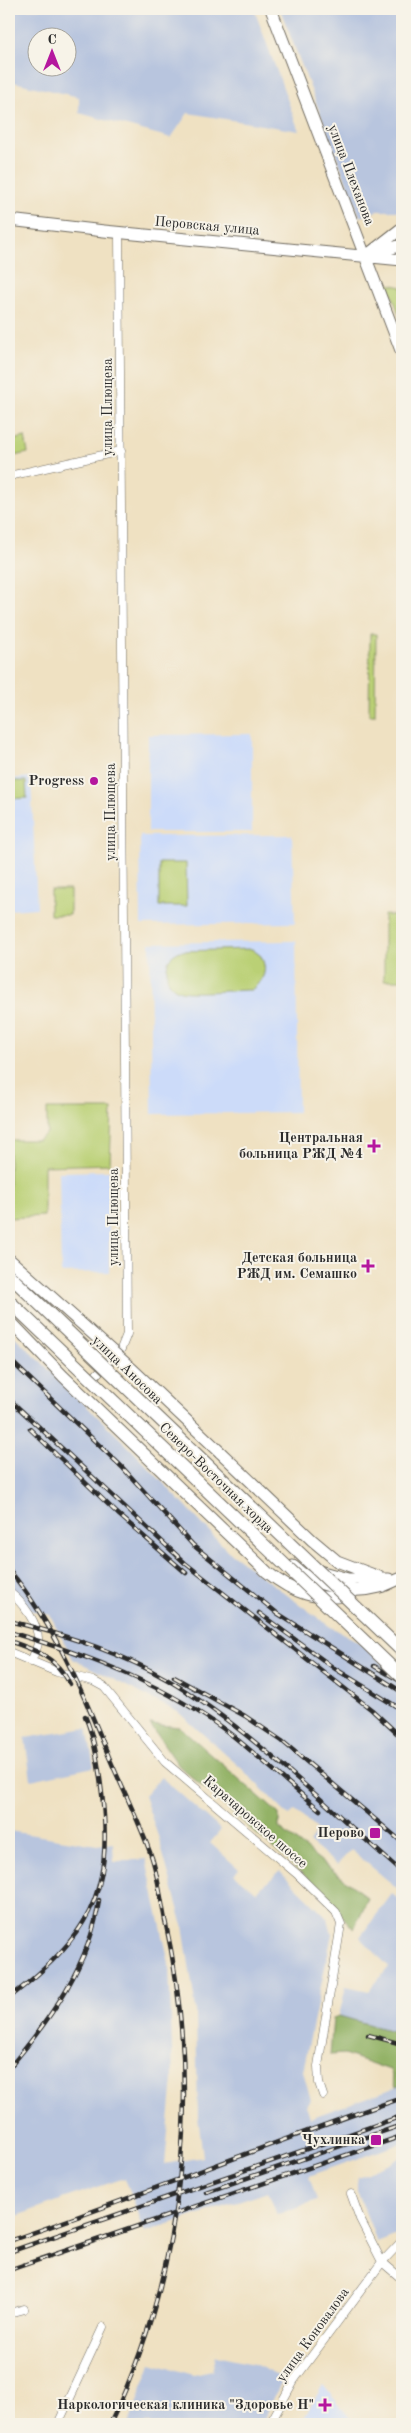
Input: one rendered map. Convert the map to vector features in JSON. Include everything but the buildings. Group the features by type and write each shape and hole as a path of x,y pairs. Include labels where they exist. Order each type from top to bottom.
{"main road":[{"name":"Северо-Восточная хорда","path":"9,1276 402,1651"},
{"name":"Северо-Восточная хорда","path":"9,1301 402,1677"}],"street":[{"name":"улица Плеханова","path":"271,9 402,353"},
{"name":"Перовская улица","path":"9,220 119,233 402,260"},
{"path":"366,256 402,228"},
{"name":"улица Плющева","path":"93,1378 121,1349 127,1334 119,233"},
{"path":"366,256 402,245"},
{"path":"9,476 121,451"},
{"path":"9,1259 131,1368 312,1540 337,1561 385,1579"},
{"name":"улица Аносова","path":"9,1276 306,1564 316,1570 348,1579 400,1579"},
{"name":"улица Аносова","path":"9,1296 299,1572 312,1580 332,1586 362,1590"},
{"path":"9,1320 63,1376 184,1493 267,1572 290,1589 299,1594 344,1596 380,1587 400,1579"},
{"path":"9,1592 25,1608 38,1635 38,1644 31,1662"},
{"name":"Карачаровское шоссе","path":"9,1652 57,1672 93,1681 104,1687 165,1762 296,1874 336,1912 341,1924 318,2066 323,2095"},
{"path":"351,2194 360,2219 382,2262 402,2279"},
{"name":"улица Коновалова","path":"270,2424 294,2380 382,2262 402,2241"},
{"path":"9,2313 24,2309"},
{"path":"58,2424 103,2328"}],"shaded area":[{"path":"9,9 254,9 299,131 188,113 171,138 79,113 79,97 9,81"},
{"path":"280,9 402,9 402,211 377,211 360,217"},
{"path":"252,734 252,832 148,832 148,735"},
{"path":"31,777 37,908 9,910 9,779"},
{"path":"292,835 295,923 141,925 140,836"},
{"path":"296,941 298,1112 152,1114 150,943"},
{"path":"109,1171 109,1272 61,1273 59,1172"},
{"path":"9,1331 131,1449 228,1551 329,1626 402,1665 402,1892 351,1850 337,1865 309,1842 318,1830 295,1810 289,1816 241,1768 178,1712 73,1659 50,1615 28,1610 9,1589"},
{"path":"87,1728 94,1767 31,1780 25,1738"},
{"path":"161,1777 221,1830 210,1843 239,1869 234,1874 247,1885 256,1892 280,1871 328,1918 332,1934 303,2071 311,2100 306,2105 310,2118 402,2085 402,2143 309,2176 317,2200 277,2215 268,2191 145,2232 125,2178 9,2219 9,1831 97,1845 113,1843 114,1862 146,1859 169,1963 173,2079 165,2164 203,2157 198,2117 196,2010 183,1926 159,1839 144,1796"},
{"path":"392,1894 402,1902 402,2063 392,2031 339,2016 346,1986 369,1991 389,1967 360,1937"},
{"path":"402,2156 402,2232 377,2242 357,2191 358,2177 390,2164"},
{"path":"216,2356 254,2364 283,2378 262,2424 129,2424 151,2363 194,2375 212,2371"},
{"name":"Наркологическая клиника \"Здоровье Н\"","path":"323,2385 355,2424 300,2424"}],"green space":[{"path":"388,284 402,287 402,322"},
{"path":"25,437 28,453 9,457 9,441"},
{"path":"370,634 376,634 375,715 369,715"},
{"path":"9,781 26,781 27,798 9,799"},
{"path":"159,863 186,863 187,906 159,906"},
{"path":"50,890 70,890 70,915 50,915"},
{"path":"384,915 402,916 402,980 384,980"},
{"path":"252,949 261,956 264,975 251,990 187,992 174,988 168,981 168,961 171,956 180,951"},
{"path":"47,1109 112,1109 110,1164 44,1166 44,1216 9,1218 9,1140 38,1140 47,1133"},
{"path":"150,1724 180,1727 279,1814 279,1828 368,1898 354,1929 307,1878 179,1766"},
{"path":"339,2016 392,2031 402,2063 402,2085 396,2087 390,2070 344,2054 330,2055 333,2018"}],"railway":[{"path":"9,1359 122,1467 193,1545 277,1613 402,1692"},
{"path":"9,1399 185,1563 372,1710 402,1738"},
{"path":"30,1429 118,1514 186,1573"},
{"path":"9,1570 40,1613 66,1659 142,1832 156,1873 176,1983 183,2047 184,2112 180,2176 170,2240 155,2303 135,2365 110,2424"},
{"path":"259,1613 334,1668 402,1710"},
{"path":"9,1621 111,1652 168,1680 230,1722 289,1771 402,1872"},
{"path":"9,1632 97,1662 181,1701 233,1736 320,1810"},
{"path":"9,1641 36,1651 52,1661 70,1684"},
{"path":"374,1666 402,1682"},
{"path":"174,1677 245,1716 282,1741 402,1842"},
{"path":"9,1998 58,1955 76,1934 89,1911 98,1887 104,1860 105,1830 98,1764 85,1716"},
{"path":"9,2068 53,2011 78,1968 87,1946 99,1900"},
{"path":"368,2035 402,2044"},
{"path":"9,2241 402,2098"},
{"path":"9,2252 402,2116"},
{"path":"206,2192 402,2125"},
{"path":"9,2270 402,2136"}],"place":[{"name":"Progress","path":"94,781"},
{"name":"Центральная больница РЖД №4","path":"374,1146"},
{"name":"Детская больница РЖД им. Семашко","path":"368,1266"},
{"name":"Перово","path":"375,1833"},
{"name":"Чухлинка","path":"376,2140"},
{"name":"Наркологическая клиника \"Здоровье Н\"","path":"325,2405"}]}
